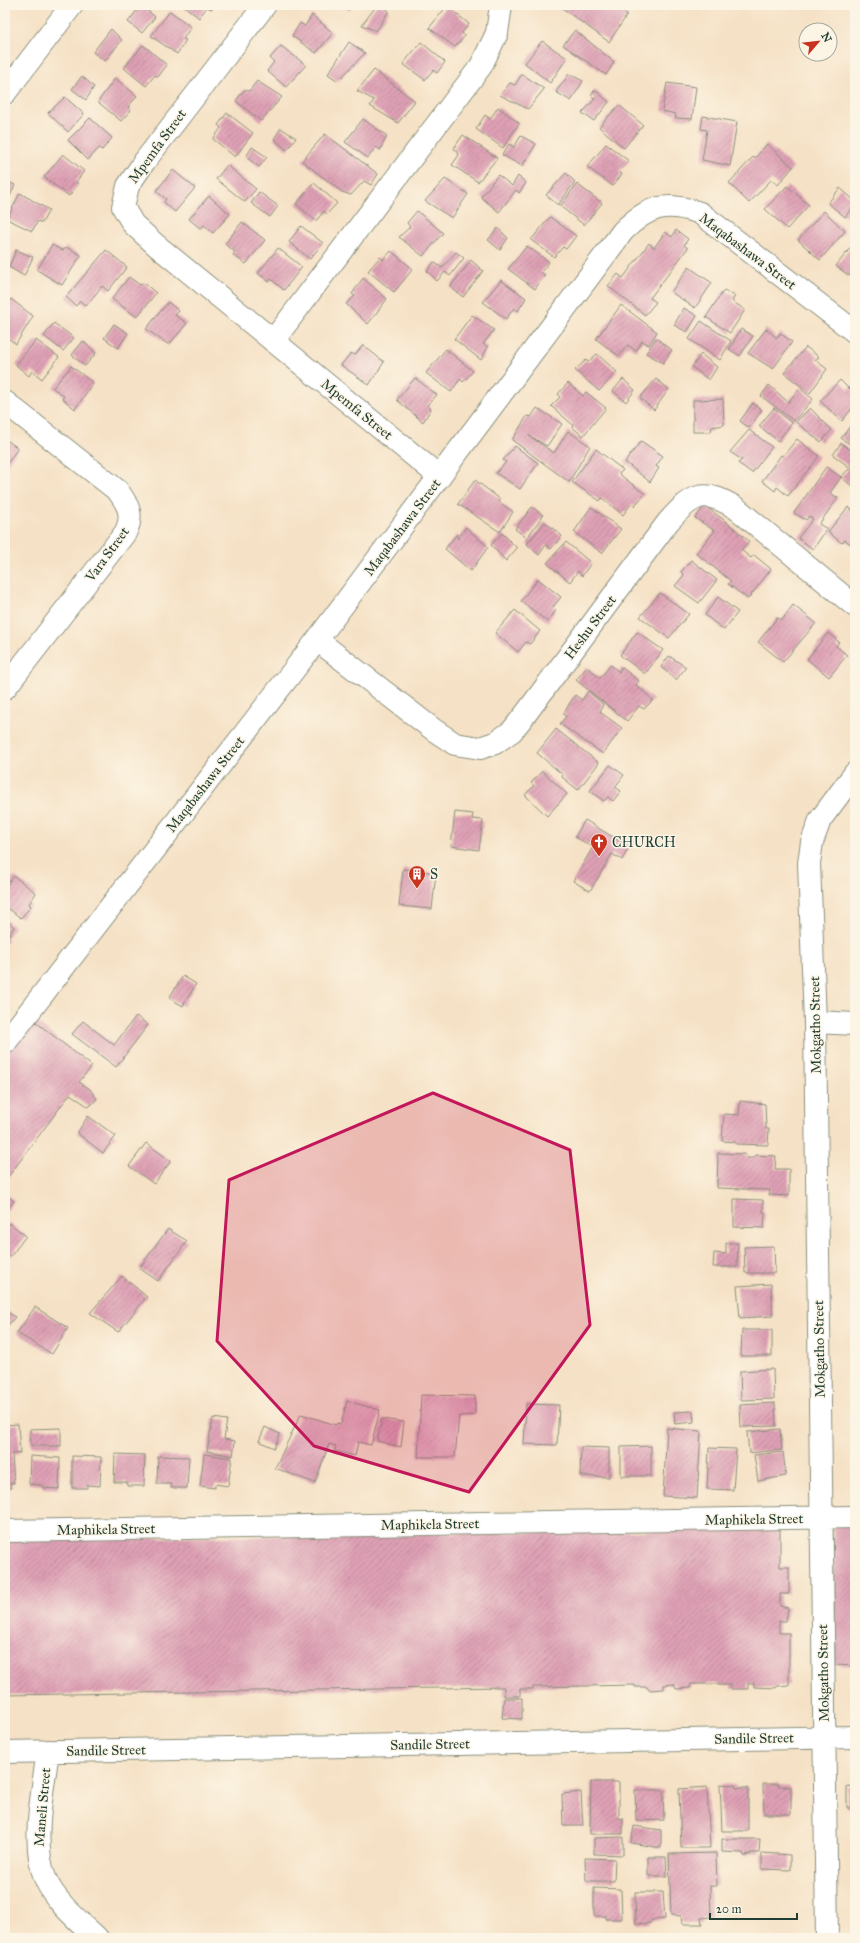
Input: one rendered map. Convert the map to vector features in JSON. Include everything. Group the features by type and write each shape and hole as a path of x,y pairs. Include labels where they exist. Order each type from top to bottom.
{"street":[{"path":"5,93 72,5"},
{"name":"Mpemfa Street","path":"265,5 144,162 128,186 123,206 132,224 156,245 440,477"},
{"path":"273,341 481,66 497,33 501,5"},
{"name":"Maqabashawa Street","path":"9,1029 316,640 440,477 623,230 636,218 650,210 668,206 684,208 700,213 855,332"},
{"name":"Vara Street","path":"5,402 118,491 128,506 130,523 125,533 5,688"},
{"name":"Heshu Street","path":"316,640 434,730 455,744 480,748 495,743 512,731 527,712 668,522 682,507 694,498 709,495 720,498 736,508 855,606"},
{"name":"Mokgatho Street","path":"827,1938 815,1022 809,863 812,842 820,820 855,773"},
{"path":"815,1022 855,1024"},
{"name":"Maphikela Street","path":"5,1531 855,1517"},
{"name":"Sandile Street","path":"5,1752 855,1737"},
{"name":"Maneli Street","path":"48,1751 38,1856 46,1879 59,1900 97,1938"}],"highlighted area":[{"path":"433,1093 570,1150 590,1325 469,1492 314,1446 217,1341 229,1180"}],"building":[{"path":"141,5 155,17 142,33 128,22"},
{"path":"183,5 215,5 212,9 207,7 199,18"},
{"path":"340,5 353,5 349,10"},
{"path":"377,5 382,5 389,11 376,31 362,25"},
{"path":"558,5 614,5 627,15 609,42"},
{"path":"447,6 469,24 462,33 465,36 455,47 429,28"},
{"path":"170,11 191,27 183,39 186,40 177,54 151,36"},
{"path":"312,15 333,33 316,53 292,36 300,23 305,26"},
{"path":"111,29 122,40 105,61 93,52"},
{"path":"575,30 614,62 606,75 563,45"},
{"path":"542,41 567,58 550,83 525,63"},
{"path":"349,42 365,53 338,81 328,74"},
{"path":"421,42 445,62 437,73 433,70 425,80 403,64"},
{"path":"143,45 167,65 158,77 155,75 146,86 124,68"},
{"path":"281,46 306,65 286,87 267,71 274,62 270,58"},
{"path":"374,70 415,101 398,123 370,106 374,100 357,91"},
{"path":"522,74 544,89 528,109 500,95 510,83 515,85"},
{"path":"569,74 583,81 571,101 556,92"},
{"path":"82,76 94,87 86,100 72,89"},
{"path":"115,78 137,96 128,107 131,110 121,121 98,102"},
{"path":"257,81 282,97 261,121 236,101 244,90 249,91"},
{"path":"667,83 696,87 692,119 675,118 676,114 662,111"},
{"path":"595,90 609,102 594,121 582,113 595,99 591,95"},
{"path":"65,97 84,114 68,132 48,113"},
{"path":"619,105 643,125 624,148 599,127"},
{"path":"498,107 519,123 503,148 476,129 485,115 490,119"},
{"path":"227,113 253,133 235,157 213,139 221,128 218,125"},
{"path":"703,116 737,122 730,166 702,160 707,130 701,129"},
{"path":"90,118 112,138 102,150 99,148 88,160 68,140"},
{"path":"363,119 387,136 380,150 376,147 368,158 345,142"},
{"path":"281,128 296,138 287,150 274,139"},
{"path":"325,134 378,174 371,185 364,181 351,195 342,192 302,161"},
{"path":"463,135 497,158 478,182 452,165 459,155 454,148"},
{"path":"521,136 536,144 522,166 502,155 509,144 514,147"},
{"path":"606,144 629,161 619,172 622,174 613,186 587,167"},
{"path":"767,144 793,167 778,185 771,180 749,203 729,183"},
{"path":"252,147 267,157 259,167 246,157"},
{"path":"63,154 84,171 76,182 78,184 69,196 44,177"},
{"path":"227,165 256,189 245,202 216,179"},
{"path":"173,170 195,188 175,212 164,202 166,199 156,191"},
{"path":"566,173 575,182 558,205 546,195"},
{"path":"498,175 512,186 518,176 526,183 519,193 516,190 499,212 481,197"},
{"path":"445,179 468,194 452,218 425,201"},
{"path":"5,180 15,185 5,207"},
{"path":"314,183 337,203 327,214 324,211 316,221 296,204"},
{"path":"577,184 602,203 584,225 560,206"},
{"path":"787,186 809,205 787,229 765,209"},
{"path":"840,188 855,201 855,204 845,217 828,203"},
{"path":"259,192 278,206 270,217 251,203"},
{"path":"20,193 49,210 42,223 38,221 32,231 7,219"},
{"path":"209,196 230,214 213,233 204,225 201,229 189,219"},
{"path":"417,211 443,233 423,256 399,237 410,227 407,223"},
{"path":"824,211 845,231 820,260 798,240"},
{"path":"550,217 576,236 566,249 563,247 554,257 531,240"},
{"path":"242,222 265,240 246,264 233,255 235,252 225,244"},
{"path":"301,226 323,243 310,259 289,242"},
{"path":"498,228 508,238 500,250 488,240"},
{"path":"676,230 688,239 684,245 688,248 650,298 656,302 645,315 608,286 618,274 623,278 649,243 654,248 665,232 672,237"},
{"path":"855,242 855,272 853,270 849,276 836,266"},
{"path":"52,245 63,251 66,247 81,255 62,285 37,270"},
{"path":"527,246 549,262 541,272 545,275 535,289 508,269"},
{"path":"278,248 302,267 284,290 271,279 269,282 258,273"},
{"path":"16,250 33,257 24,276 9,267"},
{"path":"106,250 127,267 108,291 102,286 86,306 80,301 76,306 66,297"},
{"path":"391,251 413,269 394,292 368,271 380,257 383,260"},
{"path":"456,252 464,258 450,276 445,272 437,281 427,271 434,262 442,268"},
{"path":"471,260 483,271 463,297 450,287"},
{"path":"689,267 712,283 695,308 671,292"},
{"path":"129,277 140,285 144,283 156,293 137,317 112,299"},
{"path":"363,278 387,299 368,324 346,304 355,296 352,294"},
{"path":"501,280 526,298 518,311 514,308 506,319 483,302"},
{"path":"724,290 735,296 732,301 745,310 730,333 706,317"},
{"path":"11,299 33,316 16,344 5,336 5,308"},
{"path":"168,302 179,311 175,315 187,323 169,345 146,329"},
{"path":"621,305 657,332 649,345 642,341 636,351 628,345 619,356 596,339"},
{"path":"684,308 697,316 687,332 674,325"},
{"path":"472,315 494,330 483,344 488,347 481,360 454,339"},
{"path":"701,321 731,341 720,360 689,339"},
{"path":"54,323 74,338 63,351 44,336"},
{"path":"114,324 128,333 118,348 104,338"},
{"path":"741,329 753,336 740,356 729,349"},
{"path":"766,329 777,338 780,333 792,342 773,369 748,353"},
{"path":"656,338 672,350 663,363 646,353"},
{"path":"36,340 59,357 42,379 32,371 29,376 16,365"},
{"path":"83,341 96,353 85,366 72,355"},
{"path":"363,345 384,362 369,385 341,365 351,353 355,355"},
{"path":"806,347 819,357 815,360 827,369 810,393 784,373"},
{"path":"446,349 473,371 463,382 460,379 451,392 426,373"},
{"path":"597,354 617,372 599,391 575,370 586,360 588,362"},
{"path":"701,354 717,367 709,380 692,367"},
{"path":"71,366 93,383 75,409 62,398 64,396 53,388"},
{"path":"415,378 437,395 427,405 431,409 423,422 397,400"},
{"path":"623,379 635,390 626,402 613,391"},
{"path":"656,379 669,389 654,410 640,398"},
{"path":"840,380 849,389 852,385 855,388 855,405 842,421 820,401"},
{"path":"568,383 583,396 586,392 606,408 583,436 551,406 560,397 558,394"},
{"path":"769,385 788,402 800,388 813,399 794,421 761,396"},
{"path":"723,399 724,425 712,427 711,432 693,432 693,400"},
{"path":"753,403 762,410 749,428 740,421"},
{"path":"537,408 562,424 547,446 528,435 554,453 568,431 590,446 569,482 512,440 527,416 531,417"},
{"path":"774,408 792,423 778,441 759,426"},
{"path":"810,408 832,430 821,442 796,422"},
{"path":"851,425 855,428 855,448 841,438"},
{"path":"749,430 772,447 752,473 738,463 742,460 730,452"},
{"path":"5,439 18,448 5,467"},
{"path":"797,439 819,456 788,496 777,487 775,491 762,481 781,455 783,456"},
{"path":"641,441 663,456 656,466 659,468 650,482 625,462"},
{"path":"841,443 855,453 855,471 833,455"},
{"path":"515,446 538,463 520,489 496,473 506,462 503,460"},
{"path":"596,449 623,470 619,474 645,494 634,506 631,504 623,515 602,498 600,501 572,482"},
{"path":"826,467 841,477 830,493 838,498 819,524 827,529 813,549 798,538 813,519 809,516 806,520 794,513"},
{"path":"849,469 855,474 855,485 853,487 841,477"},
{"path":"475,480 500,499 498,501 513,512 500,532 458,504"},
{"path":"705,506 749,541 741,550 751,558 754,555 771,569 748,599 728,584 731,581 696,553 715,531 695,518"},
{"path":"532,507 543,515 527,538 515,529"},
{"path":"591,507 621,529 602,553 574,532"},
{"path":"848,507 855,512 855,547 845,540 842,543 828,532"},
{"path":"545,522 562,536 551,549 546,545 539,555 527,544"},
{"path":"466,527 488,547 471,571 445,549 457,534 458,539"},
{"path":"502,533 517,548 506,561 491,545"},
{"path":"566,542 591,563 582,576 578,571 570,582 547,563"},
{"path":"691,560 717,580 699,603 675,586 684,575 681,572"},
{"path":"538,579 561,597 553,607 556,610 548,622 521,601"},
{"path":"660,593 689,614 669,638 640,617"},
{"path":"718,597 738,612 724,630 705,615"},
{"path":"793,605 816,623 783,662 758,642 777,618 782,620"},
{"path":"515,610 540,631 530,644 526,642 518,652 495,633"},
{"path":"637,632 663,650 645,674 620,655"},
{"path":"828,633 839,642 836,646 847,655 829,677 807,659"},
{"path":"669,656 686,667 676,680 661,667"},
{"path":"611,665 619,672 621,667 639,681 636,685 653,700 644,709 639,706 627,721 576,680 587,667 600,678"},
{"path":"588,691 603,704 600,712 622,728 603,754 560,724 566,716 563,714 575,695 582,700"},
{"path":"556,729 599,763 578,790 537,753"},
{"path":"610,765 624,775 615,787 621,791 613,801 608,797 604,801 590,791"},
{"path":"542,771 567,794 547,816 525,795 534,786 531,783"},
{"path":"455,812 473,814 472,819 483,820 479,850 451,846"},
{"name":"CHURCH","path":"585,820 629,847 622,860 612,854 590,891 573,881 593,847 575,837"},
{"name":"S","path":"403,869 436,873 432,909 399,906"},
{"path":"14,876 36,893 29,904 31,906 21,918 5,906 5,887"},
{"path":"5,919 14,927 5,944"},
{"path":"183,976 196,984 183,1006 169,998"},
{"path":"136,1016 148,1025 116,1067 72,1034 83,1021 114,1045"},
{"path":"32,1019 92,1066 79,1082 90,1089 97,1099 89,1107 70,1094 5,1181 5,1054"},
{"path":"740,1101 765,1104 766,1129 769,1129 768,1145 736,1144 735,1142 722,1141 724,1114 739,1115"},
{"path":"88,1116 116,1136 103,1153 77,1133"},
{"path":"146,1143 171,1161 154,1184 129,1166"},
{"path":"718,1153 745,1154 747,1158 753,1158 755,1155 776,1156 775,1169 789,1169 789,1196 769,1195 770,1190 717,1188"},
{"path":"5,1194 14,1201 5,1213"},
{"path":"734,1199 763,1200 763,1212 765,1212 764,1228 734,1227"},
{"path":"9,1223 26,1236 10,1257 5,1253 5,1229"},
{"path":"168,1229 187,1241 158,1281 139,1268"},
{"path":"726,1243 738,1243 737,1267 713,1267 714,1253 726,1254"},
{"path":"774,1246 775,1273 745,1273 744,1247"},
{"path":"122,1276 147,1297 118,1332 90,1313"},
{"path":"771,1284 773,1316 740,1318 737,1286"},
{"path":"35,1307 68,1328 52,1354 17,1333"},
{"path":"5,1310 15,1317 5,1329"},
{"path":"742,1330 772,1330 772,1356 741,1356"},
{"path":"773,1369 774,1399 741,1400 740,1371"},
{"path":"421,1395 475,1396 475,1415 459,1416 455,1457 418,1457"},
{"path":"347,1401 380,1410 371,1445 358,1442 355,1456 334,1451 336,1446 329,1444 315,1483 275,1468 301,1414 336,1425 337,1423 341,1424"},
{"path":"775,1403 776,1426 741,1427 740,1405"},
{"path":"526,1404 559,1405 557,1445 524,1444"},
{"path":"693,1411 694,1422 675,1424 674,1412"},
{"path":"213,1418 227,1420 224,1439 235,1441 233,1456 207,1451"},
{"path":"382,1419 404,1422 401,1447 377,1441"},
{"path":"18,1424 20,1453 12,1454 14,1483 10,1483 11,1488 5,1488 5,1425"},
{"path":"265,1427 280,1434 274,1448 259,1441"},
{"path":"61,1428 61,1446 31,1446 30,1429"},
{"path":"667,1428 701,1431 697,1498 663,1496"},
{"path":"780,1429 782,1450 749,1453 747,1432"},
{"path":"651,1446 651,1476 621,1476 621,1447"},
{"path":"581,1447 609,1448 609,1477 580,1476"},
{"path":"709,1448 736,1449 733,1490 707,1489"},
{"path":"783,1452 786,1476 758,1481 754,1455"},
{"path":"115,1454 145,1455 144,1486 127,1486 127,1482 114,1482"},
{"path":"204,1454 232,1458 228,1486 215,1484 215,1488 200,1486"},
{"path":"30,1456 60,1458 59,1489 43,1488 42,1485 29,1484"},
{"path":"72,1456 101,1457 100,1486 87,1485 87,1488 72,1488"},
{"path":"158,1456 189,1457 187,1488 171,1488 171,1484 157,1484"},
{"path":"855,1524 855,1666 835,1665 833,1526"},
{"path":"780,1529 780,1567 789,1567 789,1594 780,1594 780,1606 788,1608 786,1621 779,1621 779,1633 789,1633 789,1685 778,1686 775,1688 754,1687 754,1683 748,1683 748,1689 731,1689 731,1685 718,1684 691,1684 690,1688 676,1689 674,1684 664,1685 664,1689 649,1690 647,1687 635,1687 635,1685 533,1687 533,1689 520,1689 520,1696 504,1696 504,1687 5,1695 5,1540"},
{"path":"504,1698 522,1698 522,1719 502,1718"},
{"path":"591,1782 619,1782 619,1819 623,1818 623,1834 590,1834"},
{"path":"720,1784 735,1785 736,1788 748,1788 748,1831 722,1831"},
{"path":"763,1784 778,1784 779,1786 791,1787 791,1814 764,1814"},
{"path":"847,1786 855,1787 855,1808 847,1808"},
{"path":"707,1787 710,1848 681,1848 679,1789"},
{"path":"635,1790 663,1790 664,1820 636,1821"},
{"path":"581,1792 583,1826 563,1826 562,1794"},
{"path":"634,1826 661,1830 661,1848 631,1843"},
{"path":"623,1837 623,1855 594,1854 594,1838"},
{"path":"722,1839 760,1839 759,1853 750,1853 750,1855 747,1854 747,1856 744,1856 743,1853 722,1852"},
{"path":"716,1853 717,1886 710,1886 711,1917 701,1918 702,1924 682,1924 681,1916 671,1915 669,1854"},
{"path":"762,1853 790,1855 790,1870 762,1869"},
{"path":"648,1857 666,1857 667,1876 648,1876"},
{"path":"585,1858 615,1859 614,1881 586,1881"},
{"path":"594,1888 621,1889 622,1919 606,1919 606,1916 594,1916"},
{"path":"635,1892 663,1892 665,1919 652,1920 650,1923 636,1924"}],"place":[{"name":"CHURCH","path":"599,857"},
{"name":"S","path":"417,889"}]}
